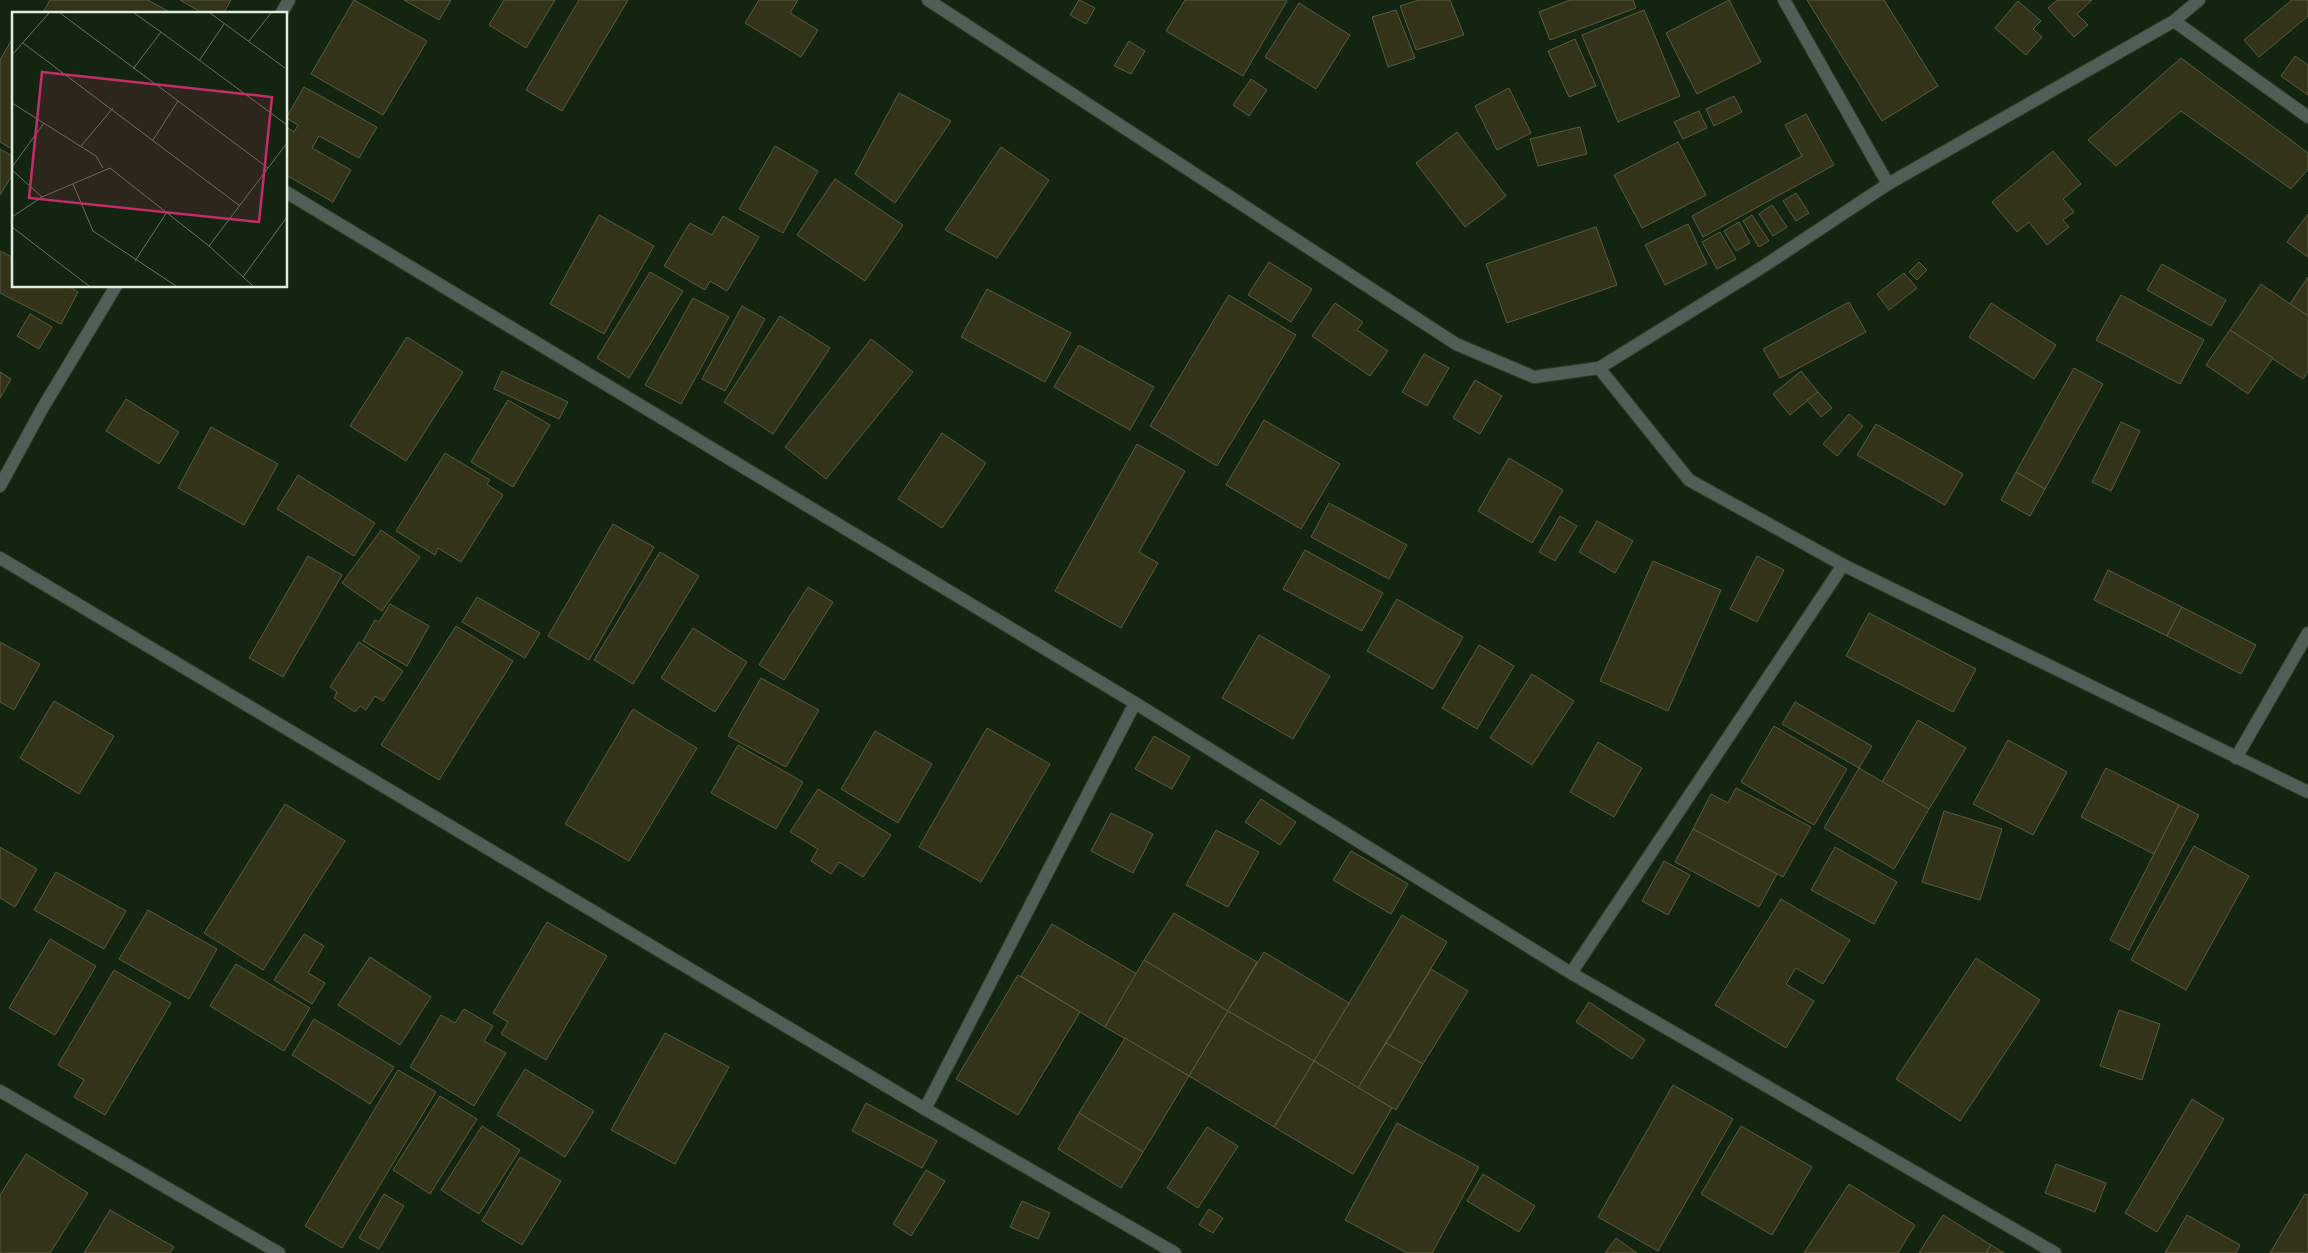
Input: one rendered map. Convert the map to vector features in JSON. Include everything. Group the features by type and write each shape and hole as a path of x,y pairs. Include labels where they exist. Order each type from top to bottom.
{"street":[{"path":"282,12 289,0"},
{"path":"928,0 1456,344 1534,377 1599,368 1764,266 1888,184 2174,21 2199,0"},
{"path":"1784,0 1888,184"},
{"path":"2174,21 2308,117"},
{"path":"288,193 1135,703 1571,973 2055,1253"},
{"path":"0,486 42,409 115,288"},
{"path":"1599,368 1689,480 1843,565 2308,792"},
{"path":"0,558 925,1109 1175,1253"},
{"path":"1571,973 1843,565"},
{"path":"2236,758 2308,633"},
{"path":"925,1109 1135,703"},
{"path":"0,1090 279,1253"}],"building":[{"path":"50,0 148,0 169,12 43,12"},
{"path":"180,0 231,0 224,12 201,12"},
{"path":"354,0 427,41 383,115 311,74"},
{"path":"404,0 451,0 439,20"},
{"path":"504,0 555,0 526,48 489,25"},
{"path":"579,0 628,0 562,111 526,90"},
{"path":"759,0 798,0 790,13 818,30 801,57 745,23"},
{"path":"1079,0 1095,8 1086,24 1070,15"},
{"path":"1185,0 1287,1 1243,76 1166,31"},
{"path":"1419,0 1450,0 1464,35 1416,50 1400,6"},
{"path":"1570,0 1633,0 1636,8 1550,40 1539,12"},
{"path":"1729,0 1761,62 1697,94 1666,33"},
{"path":"1807,0 1884,0 1938,86 1882,121"},
{"path":"2057,0 2092,0 2077,14 2088,25 2074,37 2048,8"},
{"path":"2292,0 2308,0 2308,16 2259,57 2244,40"},
{"path":"2018,1 2041,21 2033,29 2042,37 2026,55 1995,28"},
{"path":"1299,3 1350,35 1316,89 1265,57"},
{"path":"1396,10 1415,58 1388,67 1372,17"},
{"path":"1644,10 1680,96 1618,122 1582,35"},
{"path":"12,39 12,149 0,142 0,60"},
{"path":"1575,39 1596,86 1569,97 1548,51"},
{"path":"1129,41 1145,51 1131,74 1114,66"},
{"path":"2295,56 2308,65 2308,95 2281,76"},
{"path":"2181,58 2308,153 2308,169 2291,189 2181,111 2116,166 2088,140"},
{"path":"1251,79 1267,90 1249,116 1233,105"},
{"path":"304,87 377,127 359,158 319,136 312,148 351,170 333,202 288,176 288,128 294,132 298,125 288,119 288,115"},
{"path":"1509,88 1531,133 1497,150 1475,106"},
{"path":"899,93 951,121 895,203 855,174"},
{"path":"1734,96 1742,112 1714,126 1706,109"},
{"path":"1699,111 1707,128 1683,139 1674,122"},
{"path":"1806,114 1834,165 1703,237 1692,216 1802,156 1785,125"},
{"path":"1580,127 1587,154 1538,166 1530,139"},
{"path":"1457,132 1506,196 1465,227 1416,163"},
{"path":"1678,142 1706,195 1642,228 1614,175"},
{"path":"775,146 818,171 783,233 739,209"},
{"path":"1001,147 1049,180 997,258 945,230"},
{"path":"0,149 12,156 12,175 0,195"},
{"path":"2053,151 2081,184 2063,199 2074,212 2063,220 2069,227 2047,245 2029,222 2017,232 1992,202"},
{"path":"835,179 903,225 865,281 797,235"},
{"path":"1796,193 1809,213 1796,221 1783,201"},
{"path":"1772,205 1787,227 1773,236 1759,214"},
{"path":"2308,214 2308,257 2287,242"},
{"path":"599,215 654,246 604,334 550,304"},
{"path":"1752,215 1769,241 1759,247 1743,221"},
{"path":"723,216 759,237 727,291 710,281 705,290 664,266 690,223 712,235"},
{"path":"1739,222 1750,243 1736,251 1724,231"},
{"path":"1688,224 1707,264 1665,285 1645,245"},
{"path":"1596,227 1617,285 1507,323 1486,264"},
{"path":"1720,232 1736,259 1717,269 1702,242"},
{"path":"0,251 12,257 12,288 71,288 78,292 61,324 0,293"},
{"path":"1269,262 1312,289 1291,322 1248,295"},
{"path":"1919,262 1927,270 1917,280 1909,272"},
{"path":"2162,264 2226,300 2211,326 2147,290"},
{"path":"650,272 683,291 629,378 597,358"},
{"path":"1904,273 1917,288 1889,310 1877,294"},
{"path":"2308,277 2308,316 2290,304"},
{"path":"2261,284 2308,316 2308,371 2303,379 2230,330"},
{"path":"987,289 1071,333 1045,382 961,337"},
{"path":"1229,295 1296,335 1217,466 1150,426"},
{"path":"2121,295 2204,340 2180,384 2096,340"},
{"path":"693,298 729,317 681,404 645,385"},
{"path":"1849,302 1866,332 1780,378 1763,349"},
{"path":"1335,303 1363,322 1357,330 1388,351 1370,376 1312,336"},
{"path":"1991,303 2056,345 2034,379 1969,337"},
{"path":"742,306 765,319 725,391 702,379"},
{"path":"30,314 52,327 39,349 17,336"},
{"path":"780,316 830,348 773,434 724,402"},
{"path":"2230,330 2273,358 2248,394 2206,365"},
{"path":"407,337 463,372 406,461 350,426"},
{"path":"871,339 913,372 826,479 785,447"},
{"path":"1079,345 1154,387 1130,430 1054,387"},
{"path":"1424,354 1449,368 1427,406 1402,392"},
{"path":"2074,368 2103,384 2045,489 2016,472"},
{"path":"502,371 568,402 559,419 494,389"},
{"path":"1801,371 1818,392 1790,415 1773,394"},
{"path":"0,372 11,379 0,398"},
{"path":"1475,380 1502,396 1480,434 1453,418"},
{"path":"1818,392 1832,408 1821,417 1807,400"},
{"path":"126,399 179,432 159,464 106,431"},
{"path":"508,400 550,425 513,487 471,462"},
{"path":"1849,414 1863,426 1837,456 1823,444"},
{"path":"1264,420 1340,464 1301,529 1226,485"},
{"path":"2121,422 2140,431 2111,491 2092,482"},
{"path":"1876,424 1963,474 1945,505 1857,455"},
{"path":"211,427 278,464 244,525 178,488"},
{"path":"942,433 986,463 942,528 898,499"},
{"path":"1137,444 1185,471 1139,552 1158,563 1121,628 1055,591"},
{"path":"445,453 490,480 487,484 503,495 461,562 438,548 435,555 396,531"},
{"path":"1509,458 1563,490 1532,543 1478,511"},
{"path":"2016,472 2045,489 2030,516 2001,500"},
{"path":"298,475 375,523 354,556 277,509"},
{"path":"1329,503 1407,545 1389,579 1311,537"},
{"path":"1560,516 1577,526 1555,561 1539,552"},
{"path":"1597,521 1633,541 1615,573 1579,552"},
{"path":"613,524 654,547 589,660 548,636"},
{"path":"381,530 420,557 382,611 342,583"},
{"path":"1305,550 1383,593 1362,631 1283,589"},
{"path":"660,552 699,576 633,684 594,660"},
{"path":"308,556 342,575 283,677 249,658"},
{"path":"1757,556 1784,570 1757,622 1730,609"},
{"path":"1653,561 1721,590 1668,711 1600,681"},
{"path":"2108,570 2182,607 2167,636 2094,600"},
{"path":"808,587 833,602 784,680 759,665"},
{"path":"477,597 540,633 525,658 462,622"},
{"path":"1397,599 1463,637 1433,689 1367,651"},
{"path":"390,604 429,626 407,666 363,641 375,620 379,622"},
{"path":"2182,607 2256,645 2241,674 2167,636"},
{"path":"1869,613 1976,669 1953,712 1846,656"},
{"path":"456,626 513,661 439,780 381,745"},
{"path":"693,628 747,662 715,712 661,678"},
{"path":"1259,635 1330,676 1293,739 1222,698"},
{"path":"0,642 40,664 14,710 0,702"},
{"path":"359,642 403,671 383,701 375,696 366,710 360,706 355,712 334,698 337,692 330,687"},
{"path":"1479,645 1514,666 1477,729 1442,708"},
{"path":"1532,674 1574,701 1532,765 1490,738"},
{"path":"761,678 819,710 786,767 728,736"},
{"path":"54,701 114,736 79,794 20,758"},
{"path":"1795,702 1872,746 1859,768 1782,724"},
{"path":"633,709 697,748 629,861 565,824"},
{"path":"1918,720 1966,748 1929,809 1882,782"},
{"path":"1774,726 1847,769 1814,825 1741,782"},
{"path":"987,728 1050,764 981,882 919,847"},
{"path":"875,731 932,764 898,823 841,789"},
{"path":"1154,736 1190,757 1172,789 1135,769"},
{"path":"2008,740 2067,772 2033,835 1973,804"},
{"path":"1598,742 1642,768 1614,817 1570,792"},
{"path":"738,745 803,782 776,829 711,793"},
{"path":"1859,768 1929,809 1894,869 1824,828"},
{"path":"2106,768 2179,805 2154,854 2081,817"},
{"path":"1736,788 1811,827 1783,877 1693,829 1711,794 1728,803"},
{"path":"818,789 891,835 863,877 839,862 831,874 811,861 818,849 790,832"},
{"path":"1261,799 1296,822 1280,845 1245,822"},
{"path":"285,804 345,841 263,970 204,933"},
{"path":"2179,805 2199,815 2129,950 2110,940"},
{"path":"1944,811 2002,829 1980,900 1922,882"},
{"path":"1111,813 1153,834 1133,873 1091,851"},
{"path":"1693,829 1777,874 1759,907 1675,862"},
{"path":"1216,830 1259,852 1228,907 1186,885"},
{"path":"2194,846 2249,876 2186,990 2131,960"},
{"path":"0,847 37,869 15,907 0,898"},
{"path":"1835,847 1897,882 1874,924 1811,890"},
{"path":"1351,851 1408,884 1391,914 1333,880"},
{"path":"1664,861 1690,875 1668,915 1642,901"},
{"path":"56,872 126,911 104,949 34,910"},
{"path":"1781,899 1850,940 1823,984 1796,968 1786,984 1814,1001 1786,1048 1715,1005"},
{"path":"148,910 217,949 189,999 119,959"},
{"path":"1174,913 1257,962 1228,1011 1144,960"},
{"path":"1402,915 1447,942 1358,1088 1314,1061"},
{"path":"547,922 607,956 546,1060 501,1034 508,1022 493,1013"},
{"path":"1052,924 1137,974 1105,1027 1021,976"},
{"path":"304,934 324,946 308,973 325,983 312,1004 274,980"},
{"path":"50,939 96,966 55,1035 9,1008"},
{"path":"1264,952 1349,1003 1314,1061 1228,1011"},
{"path":"370,957 431,997 400,1045 338,1005"},
{"path":"1976,958 2040,1000 1960,1121 1896,1079"},
{"path":"1144,960 1228,1011 1189,1076 1105,1027"},
{"path":"236,964 310,1008 284,1051 210,1006"},
{"path":"1431,969 1468,991 1423,1064 1386,1043"},
{"path":"114,970 171,1003 105,1115 74,1097 84,1080 58,1065"},
{"path":"1018,975 1080,1012 1018,1115 956,1079"},
{"path":"1589,1002 1645,1040 1632,1059 1576,1022"},
{"path":"464,1009 493,1026 484,1041 506,1053 474,1106 410,1067 441,1015 455,1023"},
{"path":"2119,1010 2160,1024 2142,1080 2100,1066"},
{"path":"1228,1011 1314,1061 1274,1127 1189,1076"},
{"path":"314,1019 394,1067 370,1104 292,1055"},
{"path":"665,1033 729,1067 675,1164 611,1130"},
{"path":"1125,1038 1189,1076 1143,1152 1079,1113"},
{"path":"1386,1043 1423,1064 1396,1110 1358,1088"},
{"path":"1314,1061 1392,1108 1353,1174 1274,1127"},
{"path":"525,1069 594,1111 565,1157 497,1115"},
{"path":"398,1070 436,1092 342,1248 305,1226"},
{"path":"1673,1085 1733,1119 1658,1251 1598,1217"},
{"path":"440,1096 477,1119 430,1194 393,1170"},
{"path":"2192,1099 2224,1119 2157,1232 2125,1213"},
{"path":"866,1103 937,1141 922,1168 852,1131"},
{"path":"1079,1113 1143,1152 1121,1188 1058,1149"},
{"path":"1397,1123 1479,1167 1432,1253 1407,1253 1345,1220"},
{"path":"482,1126 520,1150 479,1214 441,1190"},
{"path":"1741,1126 1812,1167 1772,1235 1701,1194"},
{"path":"1207,1127 1238,1146 1198,1208 1167,1188"},
{"path":"26,1154 88,1193 50,1253 0,1253 0,1195"},
{"path":"520,1157 561,1181 522,1245 482,1221"},
{"path":"2056,1164 2106,1183 2095,1212 2045,1193"},
{"path":"926,1170 945,1181 911,1236 893,1224"},
{"path":"1483,1174 1535,1206 1519,1232 1467,1201"},
{"path":"1849,1184 1915,1225 1898,1253 1804,1253"},
{"path":"384,1194 404,1206 379,1249 359,1238"},
{"path":"2305,1194 2308,1195 2308,1253 2270,1253"},
{"path":"1022,1201 1050,1213 1038,1239 1010,1227"},
{"path":"1209,1209 1223,1218 1213,1233 1199,1225"},
{"path":"110,1210 174,1247 170,1253 84,1253"},
{"path":"1943,1215 1991,1245 1986,1253 1919,1253"},
{"path":"2187,1215 2240,1245 2236,1253 2165,1253"},
{"path":"1616,1238 1637,1253 1605,1253"},
{"path":"1991,1245 2004,1253 1986,1253"}]}
